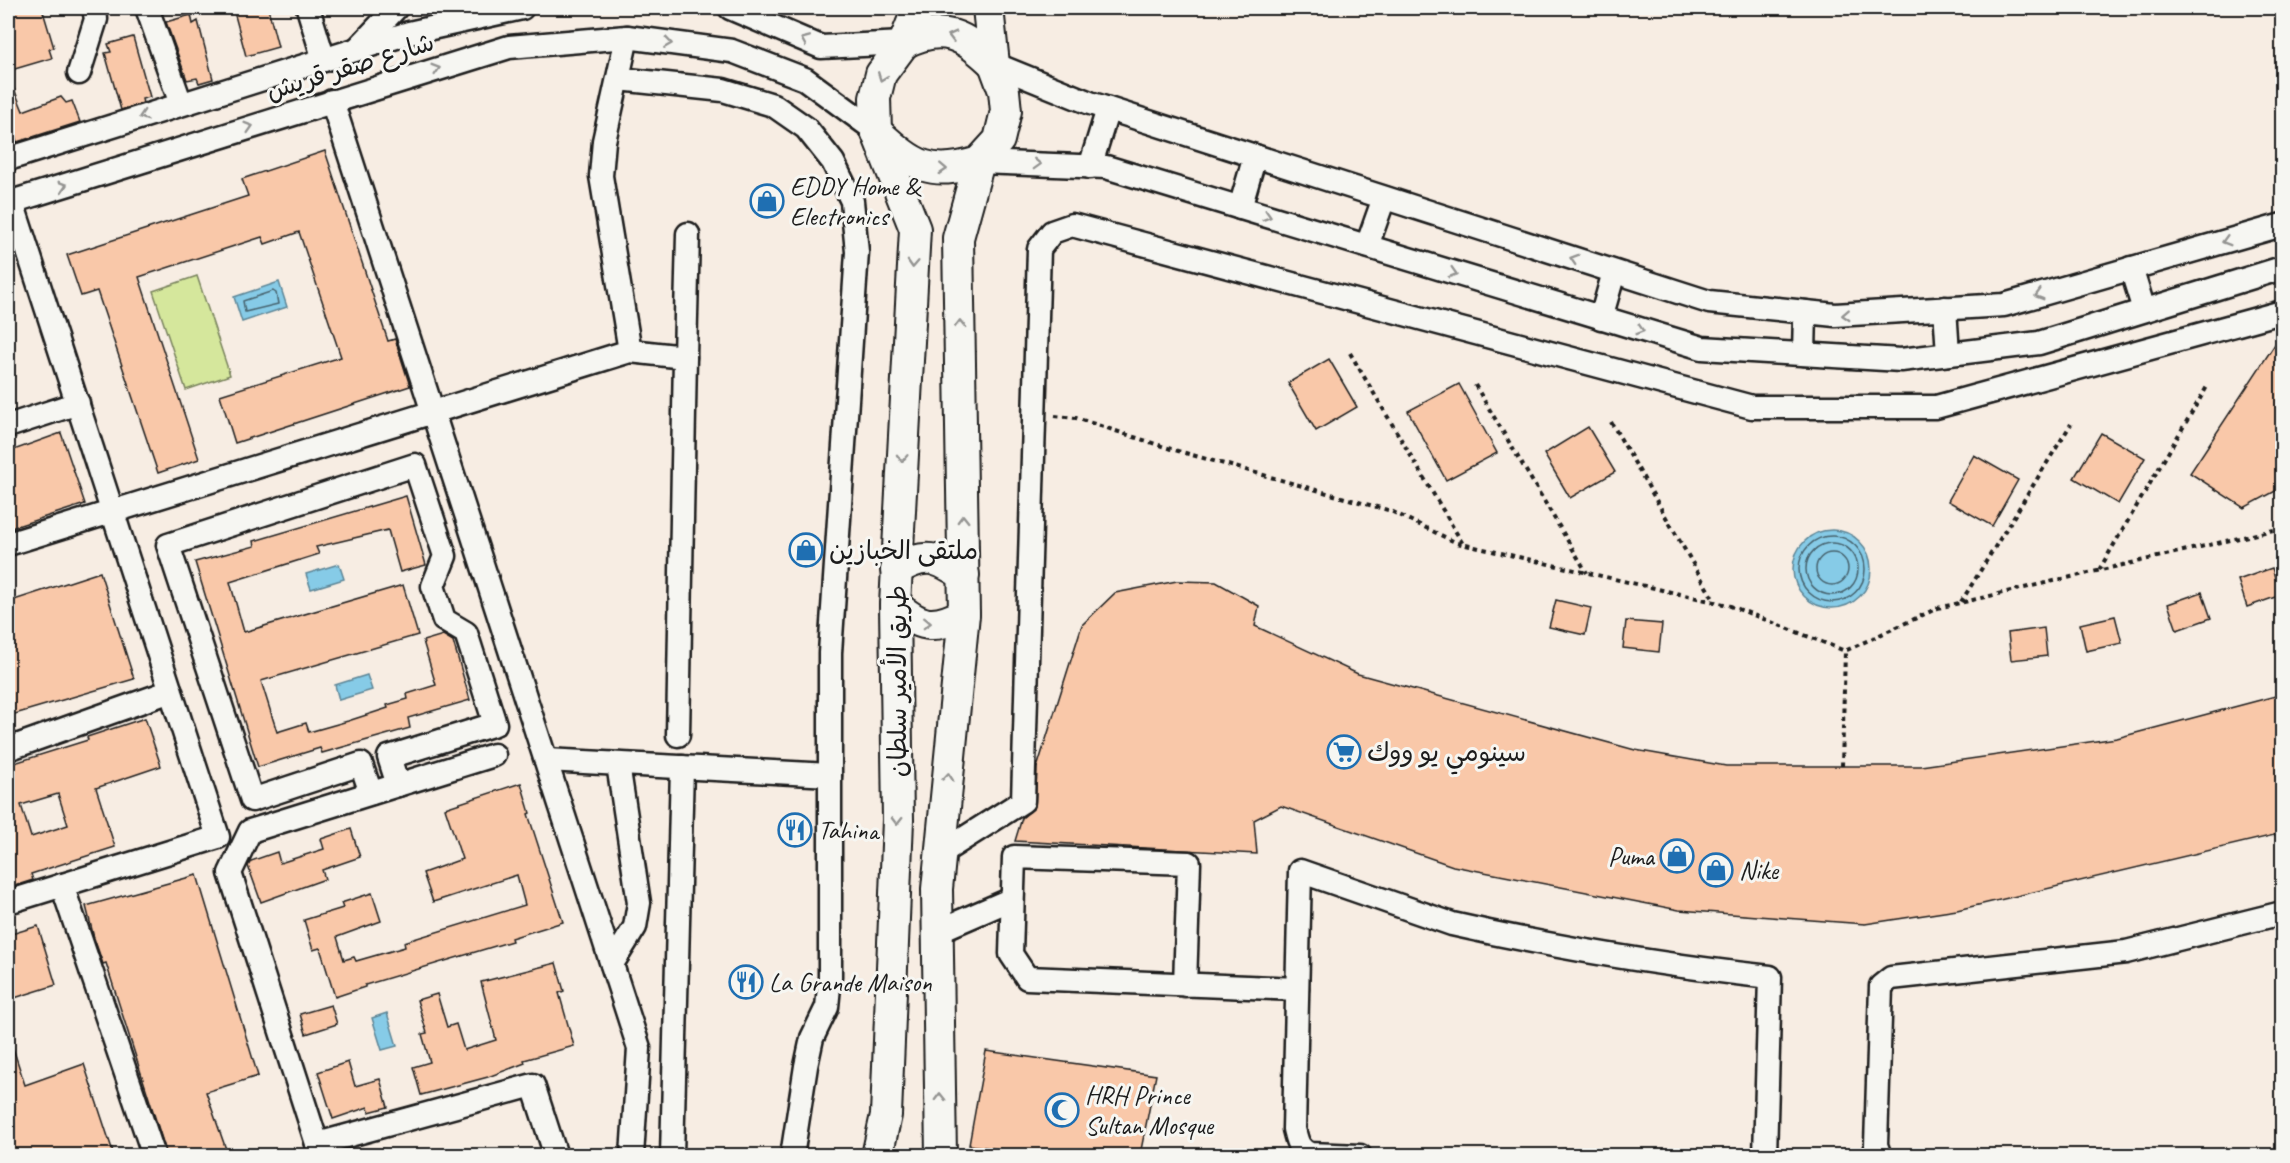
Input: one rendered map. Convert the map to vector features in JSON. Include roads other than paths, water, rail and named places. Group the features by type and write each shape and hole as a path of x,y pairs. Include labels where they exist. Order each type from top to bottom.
{"main road":[{"name":"طريق الأمير سلطان","path":"877,1155 886,1115 898,820 896,570 915,229 876,131 875,98 881,74 904,43 918,8"},
{"name":"طريق الأمير سلطان","path":"941,1155 938,889 964,614 958,238 979,162 999,140 1006,111 1004,91 994,64 988,8"},
{"path":"904,43 920,34 957,35 976,46 994,64"},
{"path":"876,131 907,159 931,168 954,169 979,162"},
{"path":"896,570 916,558 941,560 964,575"},
{"path":"895,605 916,622 944,624 964,614"}],"street":[{"path":"79,73 96,19 97,8"},
{"path":"147,8 181,104"},
{"path":"308,8 324,60"},
{"path":"357,49 396,8"},
{"name":"شارع صقر قريش","path":"8,159 409,33 522,8"},
{"path":"730,8 821,47 904,43"},
{"path":"627,37 604,141 601,176 630,351"},
{"name":"شارع صقر قريش","path":"10,202 509,47 627,37 732,51 805,79 876,131"},
{"path":"994,64 1108,108 1709,303 1835,315 2004,305 2283,225"},
{"path":"619,79 723,90 773,105 807,128 833,162 852,201 857,252 830,654 828,997 827,1007 810,1047 792,1155"},
{"path":"332,101 639,1048 632,1155"},
{"path":"1090,167 1108,108"},
{"path":"1240,208 1255,156"},
{"path":"979,162 1106,167 1702,348 1901,360 2039,343 2283,268"},
{"path":"1367,246 1384,198"},
{"path":"8,902 218,837 78,403 10,202"},
{"path":"941,853 1023,801 1039,249 1052,232 1072,225 1752,407 1936,407 2283,312"},
{"path":"678,735 687,234"},
{"path":"2131,268 2144,310"},
{"path":"1601,318 1614,272"},
{"path":"1945,308 1948,354"},
{"path":"1804,354 1805,312"},
{"path":"8,544 630,351 685,357"},
{"path":"8,426 78,403"},
{"path":"370,793 361,764 252,800 168,545 416,465 445,556 433,586 440,609 444,620 466,633 495,724 389,757 398,785"},
{"path":"8,749 171,691"},
{"path":"494,755 250,831 230,873 319,1150 533,1085 556,1155"},
{"path":"546,760 830,775"},
{"path":"612,964 635,927 639,903 618,764"},
{"path":"672,1155 682,767"},
{"path":"1185,985 1189,863 1014,857 1011,954 1027,978 1185,985 1297,989"},
{"path":"1360,1155 1310,1154 1303,1151 1297,1142 1294,1129 1300,870 1443,921 1474,929 1560,948 1770,977 1765,1155"},
{"path":"62,885 154,1155"},
{"path":"938,931 1012,899"},
{"path":"1880,1155 1876,1145 1881,986 1890,978 2126,952 2283,913"}],"water":[{"path":"279,282 287,307 242,322 234,297"},
{"path":"1832,530 1847,533 1860,541 1868,554 1871,569 1868,584 1860,597 1847,605 1832,608 1817,605 1804,597 1796,584 1793,569 1796,554 1804,541 1817,533"},
{"path":"339,564 344,579 311,589 306,574"},
{"path":"367,675 372,690 339,700 335,685"},
{"path":"387,1013 397,1046 382,1050 372,1018"}],"place":[{"name":"EDDY Home & Electronics","path":"767,201"},
{"name":"ملتقى الخبازين","path":"806,550"},
{"name":"سينومي يو ووك","path":"1344,752"},
{"name":"Tahina","path":"795,830"},
{"name":"Puma","path":"1677,856"},
{"name":"Nike","path":"1716,870"},
{"name":"La Grande Maison","path":"746,982"},
{"name":"HRH Prince Sultan Mosque","path":"1062,1110"}]}
